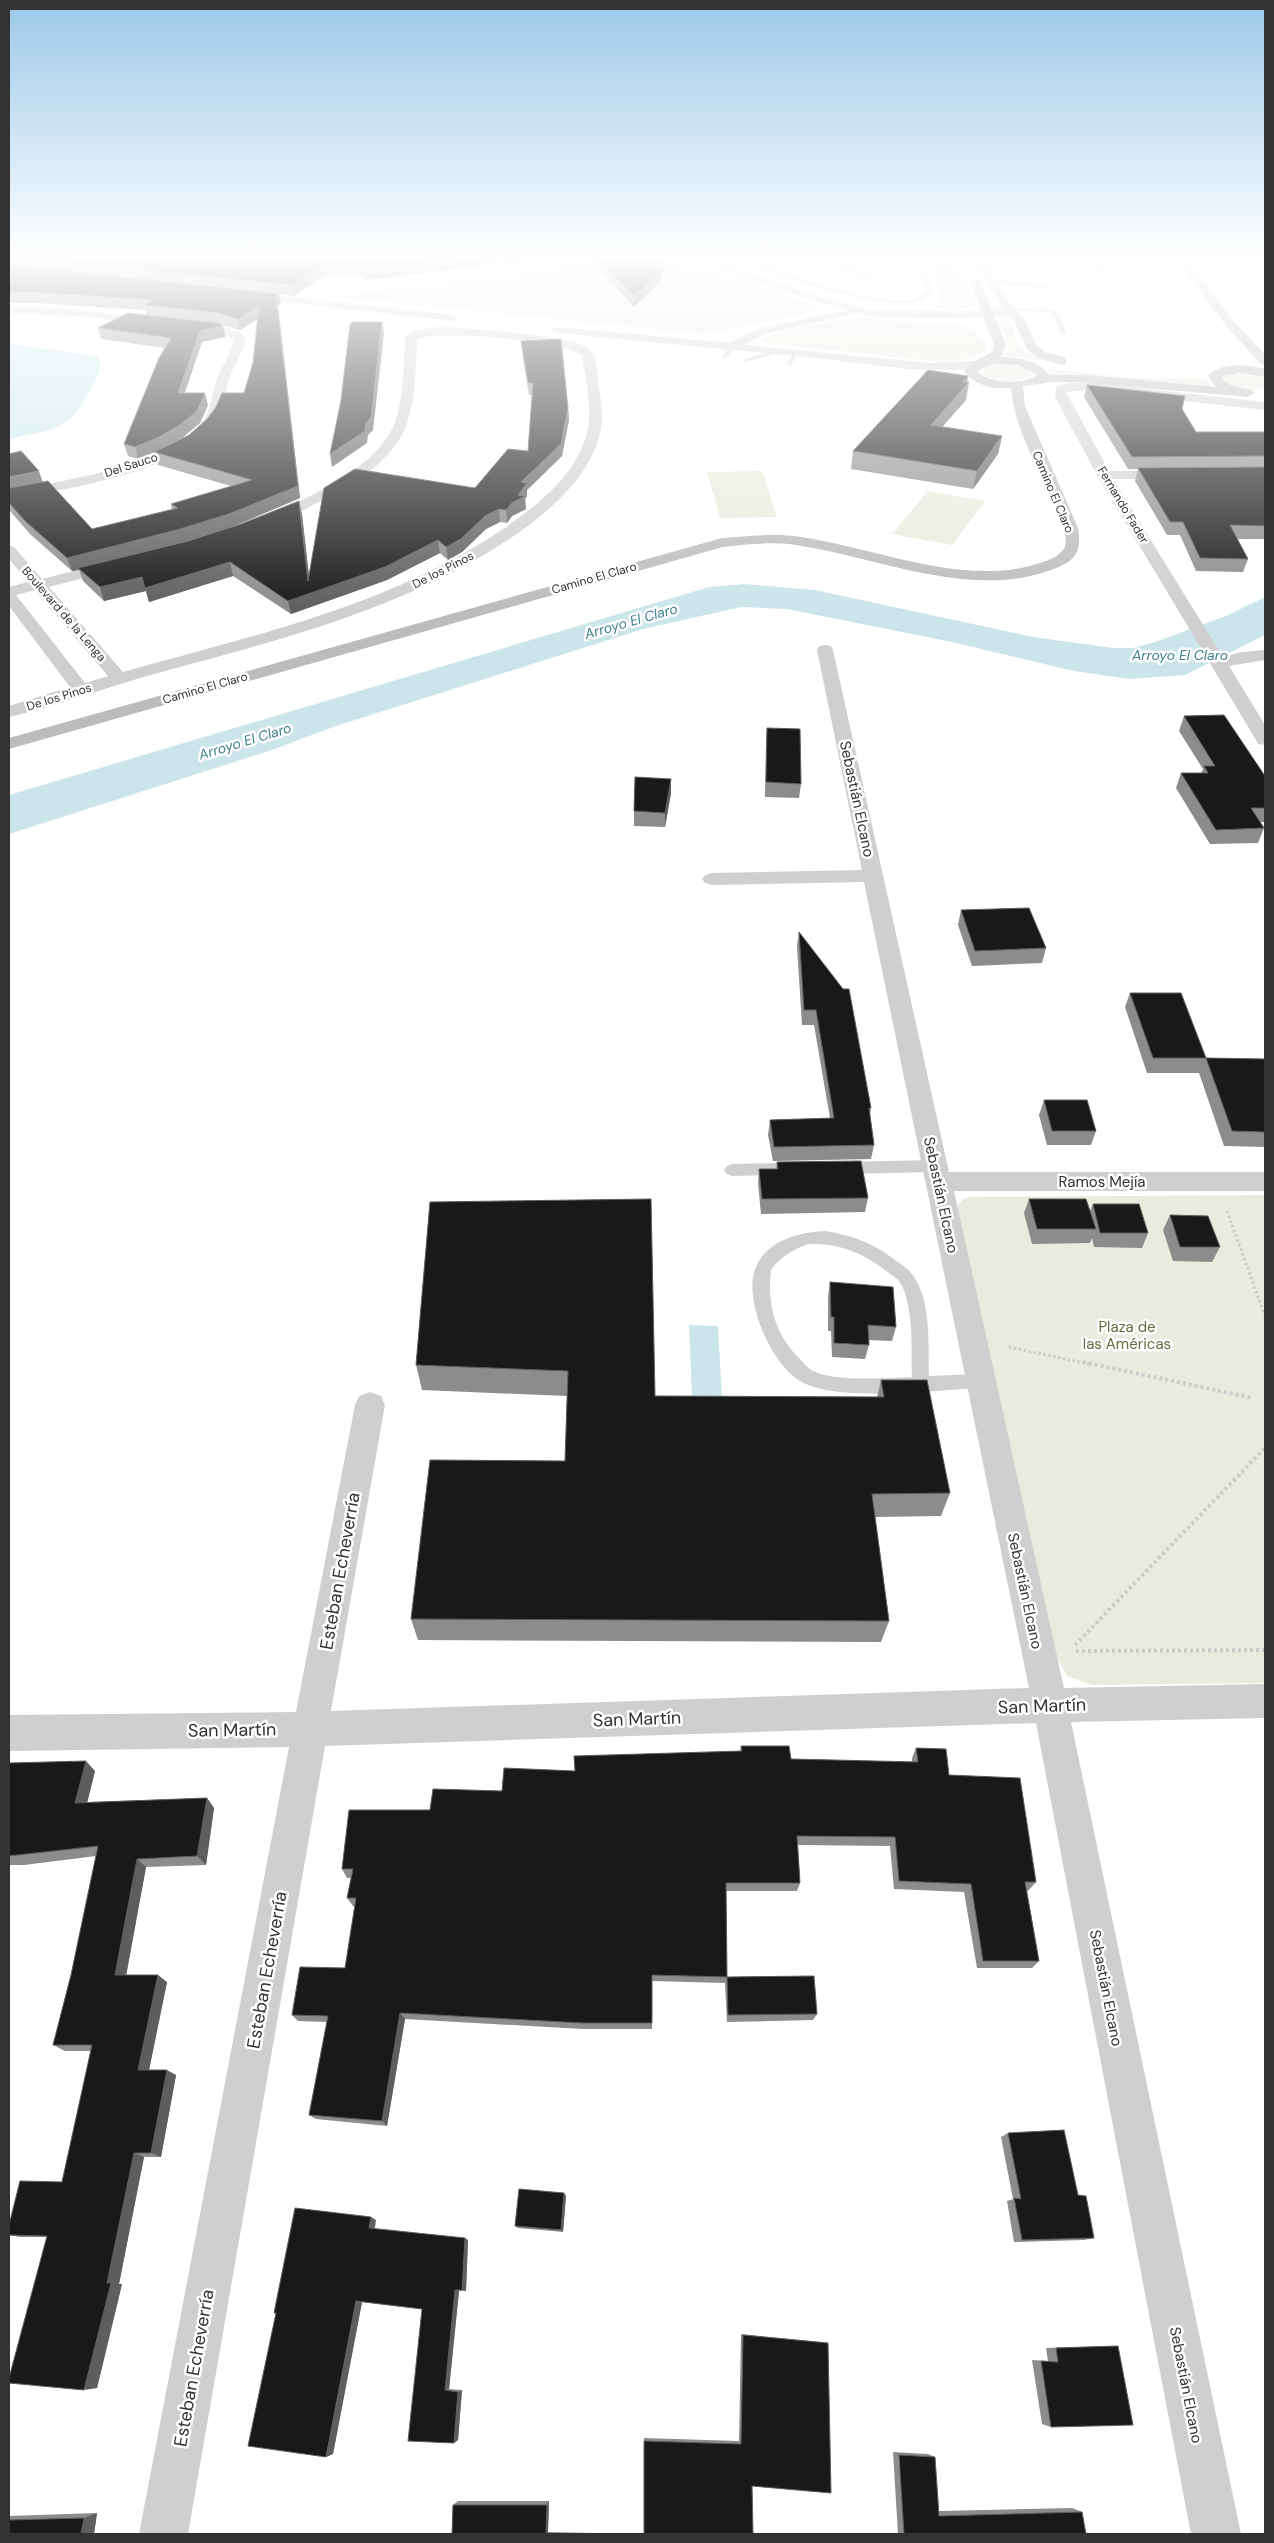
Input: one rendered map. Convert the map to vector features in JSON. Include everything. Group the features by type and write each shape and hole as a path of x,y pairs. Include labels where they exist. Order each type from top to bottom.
{"street":[{"name":"Del Sauco","path":"9,496 116,471 150,460 181,445 206,426 222,376"},
{"name":"De los Pinos","path":"250,527 290,511 331,490 363,469 386,447 401,422 406,376"},
{"name":"De los Pinos","path":"9,712 273,636 352,610 407,588 496,542 537,511 568,481 584,458 594,432 595,413 589,376"},
{"path":"962,376 998,384 1017,385 1040,379 1105,380 1265,393"},
{"path":"975,376 992,396"},
{"path":"1040,379 1042,376"},
{"path":"1210,376 1227,388 1248,393"},
{"name":"Camino El Claro","path":"9,744 722,543 762,539 799,541 947,571 985,576 1026,574 1046,568 1066,556 1073,542 1072,528 1033,443 1020,406 1017,385"},
{"name":"Fernando Fader","path":"1220,663 1104,475 1060,393 1064,388 1087,386 1265,406"},
{"name":"Camino El Claro","path":"1005,410 1033,443"},
{"path":"1104,475 1190,474"},
{"name":"Boulevard de la Lenga","path":"9,550 119,679"},
{"path":"9,592 130,562"},
{"path":"9,596 81,690"},
{"name":"Sebastián Elcano","path":"825,650 937,1174 970,1339 1050,1706 1216,2534"},
{"path":"1265,655 1242,657 1220,663 1265,740"},
{"path":"712,879 873,876"},
{"name":"Ramos Mejía","path":"937,1174 1265,1181"},
{"name":"Esteban Echeverría","path":"163,2534 370,1405"},
{"name":"San Martín","path":"9,1733 312,1729 1265,1701"}],"lane":[{"path":"829,1168 937,1174"},
{"path":"732,1170 800,1169"},
{"path":"920,1382 916,1304 906,1278 878,1254 853,1242 828,1237 803,1239 779,1250 763,1268 762,1297 766,1325 781,1352 806,1375 836,1384 980,1381"}],"path":[{"path":"1216,1181 1265,1316"},
{"path":"970,1339 1253,1398"},
{"path":"1265,1448 1069,1650 1265,1650"}],"green space":[{"path":"987,376 1030,376 1013,381"},
{"path":"1060,376 1206,379 1211,387"},
{"path":"1227,376 1250,376 1265,378 1265,388 1242,389 1231,385 1222,378"},
{"path":"762,471 777,517 720,518 707,472"},
{"path":"928,491 985,501 952,545 892,534"},
{"name":"Plaza de las Américas","path":"1265,1195 1265,1683 1092,1685 1067,1676 1055,1654 957,1208 961,1201 969,1197"}],"water":[{"path":"9,376 98,376 78,409 62,424 52,429 9,439"},
{"name":"Arroyo El Claro","path":"745,584 815,590 1033,637 1113,648 1133,648 1155,642 1226,616 1265,597 1265,635 1185,675 1129,679 1074,671 952,642 787,609 741,607 643,629 336,726 272,750 9,834 9,795 709,587"},
{"path":"689,1325 718,1326 722,1398 692,1399"}],"building":[{"path":"152,376 184,376 178,393 205,393 197,411 180,425 159,437 135,447 124,444"},
{"path":"249,376 285,376 298,486 229,514 177,530 67,558 25,521 9,503 9,488 48,481 92,529 178,508 171,504 252,480 154,452 189,435 207,419 216,407 222,393 244,393"},
{"path":"344,376 376,376 371,418 366,423 365,431 330,454"},
{"path":"527,376 565,376 568,408 561,444 521,482 527,483 518,495 525,496 512,503 506,510 499,509 485,516 461,539 446,547 438,540 385,567 288,601 230,562 145,588 142,577 100,587 78,568 188,541 241,524 299,501 308,581 324,488 355,469 475,488 508,449 528,451 533,383 528,383"},
{"path":"923,376 968,376 963,382 969,382 931,425 1002,436 977,471 853,451"},
{"path":"1087,385 1185,396 1182,409 1196,432 1265,432 1265,456 1132,457"},
{"path":"21,451 39,471 9,477 9,454"},
{"path":"1265,467 1265,526 1230,525 1248,559 1200,558 1183,522 1170,522 1138,468"},
{"path":"1224,715 1265,776 1265,808 1251,808 1264,828 1216,830 1181,773 1208,773 1204,766 1215,766 1184,716"},
{"path":"767,728 800,729 801,784 766,782"},
{"path":"635,777 671,779 665,813 634,811"},
{"path":"1029,908 1046,948 975,951 961,910"},
{"path":"799,932 843,989 849,989 871,1108 869,1108 874,1145 774,1147 770,1120 834,1118 816,1010 804,1010"},
{"path":"1130,993 1181,993 1206,1058 1153,1058"},
{"path":"1206,1058 1265,1059 1265,1132 1232,1131"},
{"path":"1044,1100 1087,1100 1096,1131 1052,1131"},
{"path":"861,1161 868,1198 762,1199 759,1169 778,1169 777,1162"},
{"path":"651,1199 655,1396 884,1397 881,1380 927,1380 950,1493 872,1494 889,1621 411,1619 430,1460 565,1461 568,1371 416,1365 430,1202"},
{"path":"1029,1199 1086,1199 1096,1229 1037,1229"},
{"path":"1093,1204 1139,1204 1148,1233 1100,1233"},
{"path":"1170,1215 1208,1216 1220,1247 1180,1247"},
{"path":"830,1282 893,1287 896,1327 868,1325 869,1345 834,1343 834,1317 831,1317"},
{"path":"741,1746 789,1746 791,1759 918,1762 916,1748 946,1749 949,1775 1020,1778 1036,1882 1025,1882 1039,1961 983,1961 971,1884 899,1881 895,1837 797,1836 800,1883 726,1883 727,1977 652,1975 652,2023 582,2023 400,2013 382,2121 309,2115 328,2016 292,2015 300,1967 345,1968 356,1898 347,1898 353,1869 342,1869 349,1810 430,1810 433,1789 502,1791 504,1768 575,1771 574,1756 742,1751"},
{"path":"86,1761 75,1803 207,1798 197,1856 137,1859 115,1975 158,1975 138,2070 167,2070 151,2153 134,2153 107,2283 111,2283 84,2390 9,2383 47,2236 9,2235 9,2225 20,2181 62,2182 92,2045 53,2045 71,1975 98,1846 9,1856 9,1763"},
{"path":"814,1976 817,2014 728,2015 727,1977"},
{"path":"1064,2130 1078,2195 1086,2196 1094,2238 1022,2240 1014,2198 1021,2199 1008,2133"},
{"path":"519,2189 564,2193 561,2230 515,2226"},
{"path":"295,2208 371,2217 369,2228 465,2238 462,2290 455,2290 445,2390 458,2392 454,2443 408,2441 422,2309 356,2301 326,2457 248,2446 276,2313 274,2313"},
{"path":"743,2335 828,2343 831,2493 752,2486 753,2534 644,2534 644,2441 741,2444"},
{"path":"1118,2346 1133,2425 1051,2427 1041,2361 1058,2362 1056,2348"},
{"path":"899,2455 935,2457 939,2516 1082,2512 1086,2534 904,2534"},
{"path":"453,2505 547,2505 546,2534 452,2534"},
{"path":"84,2518 81,2534 9,2534 9,2520"}]}
